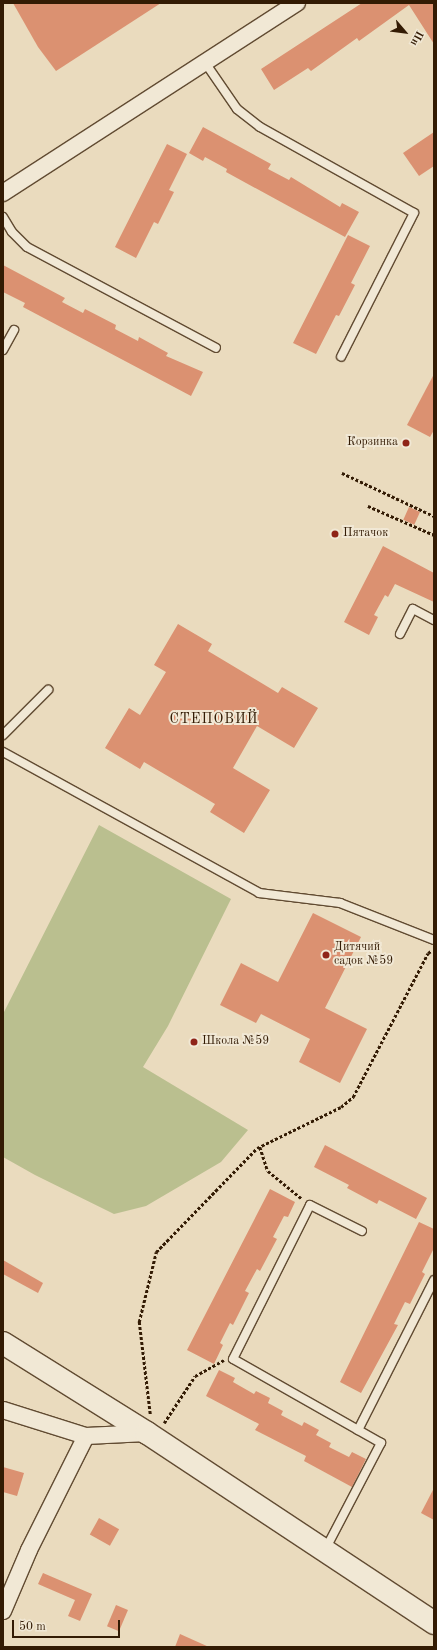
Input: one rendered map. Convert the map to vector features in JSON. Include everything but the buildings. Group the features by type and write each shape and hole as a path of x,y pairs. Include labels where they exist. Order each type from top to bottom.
{"street":[{"path":"3,193 204,61 297,3"},
{"path":"3,1343 150,1436 434,1623"},
{"path":"3,1410 86,1436 150,1436"},
{"path":"3,1611 29,1550 86,1436"}],"lane":[{"path":"204,61 237,109 260,127 414,213 341,357"},
{"path":"3,217 12,232 27,247 216,348"},
{"path":"3,350 14,330"},
{"path":"400,634 413,609 434,620"},
{"path":"3,735 48,690"},
{"path":"3,752 259,893 340,903 434,940"},
{"path":"325,1551 381,1443 233,1359 310,1205 362,1231"},
{"path":"358,1430 434,1280"}],"path":[{"path":"342,473 434,516"},
{"path":"368,506 434,535"},
{"path":"150,1436 139,1322 156,1252 199,1205 260,1147 341,1106 353,1097 428,952 434,950"},
{"path":"260,1147 268,1172 310,1205"},
{"path":"150,1436 194,1376 236,1354"}],"green space":[{"path":"99,825 231,899 168,1026 143,1067 248,1130 221,1162 146,1206 114,1214 35,1175 3,1157 3,1014"}],"place":[{"name":"Корзинка","path":"406,443"},
{"name":"Пятачок","path":"335,534"},
{"name":"Дитячий садок №59","path":"326,955"},
{"name":"Школа №59","path":"194,1042"}],"district":[{"name":"СТЕПОВИЙ","path":"214,719"}]}
